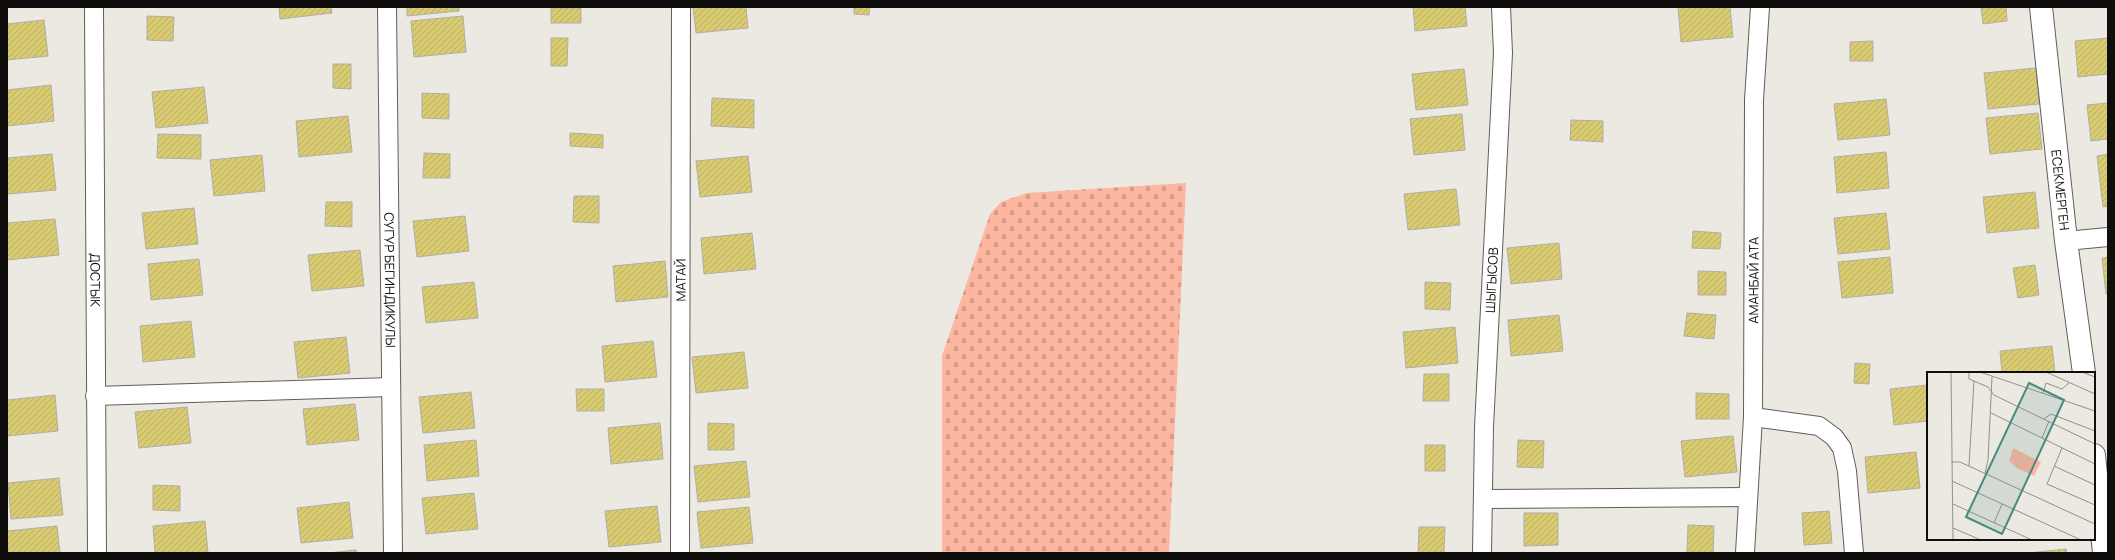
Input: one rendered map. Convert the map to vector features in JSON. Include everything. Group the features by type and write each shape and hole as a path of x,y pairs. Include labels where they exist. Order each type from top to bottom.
{"street":[{"name":"ДОСТЫК","path":"94,7 97,553"},
{"name":"СУГУР БЕГИНДИКУЛЫ","path":"387,7 392,553"},
{"name":"МАТАЙ","path":"680,553 681,7"},
{"name":"ШЫГЫСОВ","path":"1482,553 1484,427 1503,53 1501,7"},
{"name":"АМАНБАЙ АТА","path":"1745,553 1747,497 1753,417 1754,100 1760,7"},
{"name":"EСЕКМЕРГЕН","path":"2041,7 2066,241 2084,372"},
{"path":"2066,241 2108,237"},
{"path":"95,396 391,387"},
{"path":"1753,417 1819,426 1834,436 1842,448 1848,471 1854,553"},
{"path":"2095,465 2104,553"},
{"path":"1483,499 1747,497"}],"green space":[{"path":"1186,183 1169,553 942,553 942,356 990,214 1001,202 1027,193"}],"building":[{"path":"279,7 331,7 332,13 280,19"},
{"path":"407,7 459,7 459,11 407,16"},
{"path":"693,7 746,7 748,28 696,33"},
{"path":"854,7 870,7 869,15 854,14"},
{"path":"1413,7 1465,7 1467,26 1415,31"},
{"path":"1678,7 1730,7 1733,37 1681,42"},
{"path":"1981,7 2006,7 2007,21 1983,24"},
{"path":"551,8 581,8 581,23 551,23"},
{"path":"147,16 174,17 173,41 147,40"},
{"path":"463,16 466,52 414,57 411,21"},
{"path":"44,20 48,56 7,60 7,24"},
{"path":"551,38 568,38 567,66 551,66"},
{"path":"2108,38 2108,74 2078,77 2075,41"},
{"path":"1873,41 1873,61 1850,61 1850,42"},
{"path":"333,64 351,64 351,89 333,88"},
{"path":"2036,68 2039,104 1988,109 1984,73"},
{"path":"1464,69 1468,105 1416,110 1412,74"},
{"path":"51,85 54,121 7,126 7,90"},
{"path":"204,87 208,123 156,128 152,92"},
{"path":"422,93 449,94 449,119 422,118"},
{"path":"712,98 754,100 754,128 711,126"},
{"path":"1886,99 1890,135 1838,140 1834,104"},
{"path":"2108,103 2108,139 2091,141 2087,105"},
{"path":"2038,113 2042,149 1990,154 1986,118"},
{"path":"1462,114 1465,150 1414,155 1410,119"},
{"path":"348,116 352,152 299,157 296,121"},
{"path":"1571,120 1603,121 1603,142 1570,140"},
{"path":"570,133 603,135 603,148 570,146"},
{"path":"158,134 201,135 201,159 157,158"},
{"path":"1886,152 1889,188 1837,193 1834,157"},
{"path":"424,153 450,154 450,178 423,178"},
{"path":"52,154 56,190 7,194 7,158"},
{"path":"2108,154 2108,206 2103,207 2097,156"},
{"path":"262,155 265,191 214,196 210,160"},
{"path":"748,156 752,192 700,197 696,161"},
{"path":"1456,189 1460,225 1408,230 1404,194"},
{"path":"2035,192 2039,228 1987,233 1983,197"},
{"path":"574,196 599,196 599,223 573,222"},
{"path":"326,202 352,202 352,227 325,226"},
{"path":"194,208 198,244 146,249 142,213"},
{"path":"1886,213 1890,249 1838,254 1834,218"},
{"path":"465,216 469,251 417,257 413,221"},
{"path":"55,219 59,255 7,260 7,223"},
{"path":"1693,231 1721,233 1720,249 1692,248"},
{"path":"752,233 756,269 704,274 701,238"},
{"path":"1559,243 1562,279 1511,284 1507,248"},
{"path":"360,250 364,286 312,291 308,255"},
{"path":"1890,257 1893,293 1842,298 1838,262"},
{"path":"2108,257 2108,293 2106,294 2102,258"},
{"path":"199,259 203,295 151,300 148,264"},
{"path":"665,261 668,297 616,302 613,266"},
{"path":"2035,265 2039,295 2018,298 2013,268"},
{"path":"1698,271 1726,272 1726,295 1698,295"},
{"path":"474,282 478,318 426,323 422,287"},
{"path":"1425,282 1451,283 1450,310 1425,309"},
{"path":"1687,313 1716,315 1714,339 1684,336"},
{"path":"1559,315 1563,351 1511,356 1508,320"},
{"path":"191,321 195,357 143,362 140,326"},
{"path":"1455,327 1458,363 1406,368 1403,332"},
{"path":"346,337 350,373 298,378 294,342"},
{"path":"653,341 657,377 605,382 602,346"},
{"path":"2052,346 2055,372 2002,372 2000,351"},
{"path":"744,352 748,388 696,393 692,357"},
{"path":"1855,363 1870,364 1869,384 1854,383"},
{"path":"1424,374 1449,374 1449,401 1423,401"},
{"path":"1927,385 1927,421 1894,425 1890,389"},
{"path":"576,389 604,389 604,411 577,411"},
{"path":"471,392 475,428 423,433 419,397"},
{"path":"1696,393 1729,394 1729,419 1696,419"},
{"path":"55,395 58,431 7,436 7,400"},
{"path":"355,404 359,440 307,445 303,409"},
{"path":"187,407 191,443 139,448 135,412"},
{"path":"660,423 663,459 611,464 608,428"},
{"path":"708,423 734,424 734,450 708,450"},
{"path":"1733,436 1737,472 1685,477 1681,441"},
{"path":"476,440 479,476 427,481 424,445"},
{"path":"1518,440 1544,441 1543,468 1517,467"},
{"path":"1425,445 1445,445 1445,471 1425,471"},
{"path":"1916,452 1920,488 1868,493 1865,457"},
{"path":"746,461 750,497 698,502 694,466"},
{"path":"59,478 63,515 11,519 8,483"},
{"path":"153,485 180,486 180,511 153,510"},
{"path":"474,493 478,529 426,534 422,498"},
{"path":"349,502 353,538 301,543 297,508"},
{"path":"657,506 661,542 609,547 605,511"},
{"path":"749,507 753,543 701,548 697,512"},
{"path":"1829,511 1832,543 1804,545 1802,513"},
{"path":"1524,513 1558,513 1558,545 1524,546"},
{"path":"205,521 208,553 155,553 153,526"},
{"path":"1688,525 1714,526 1713,553 1687,552"},
{"path":"57,526 60,553 8,553 7,531"},
{"path":"1419,527 1445,527 1444,553 1418,553"},
{"path":"2066,549 2067,553 2028,553"},
{"path":"356,550 357,553 328,553"}]}
